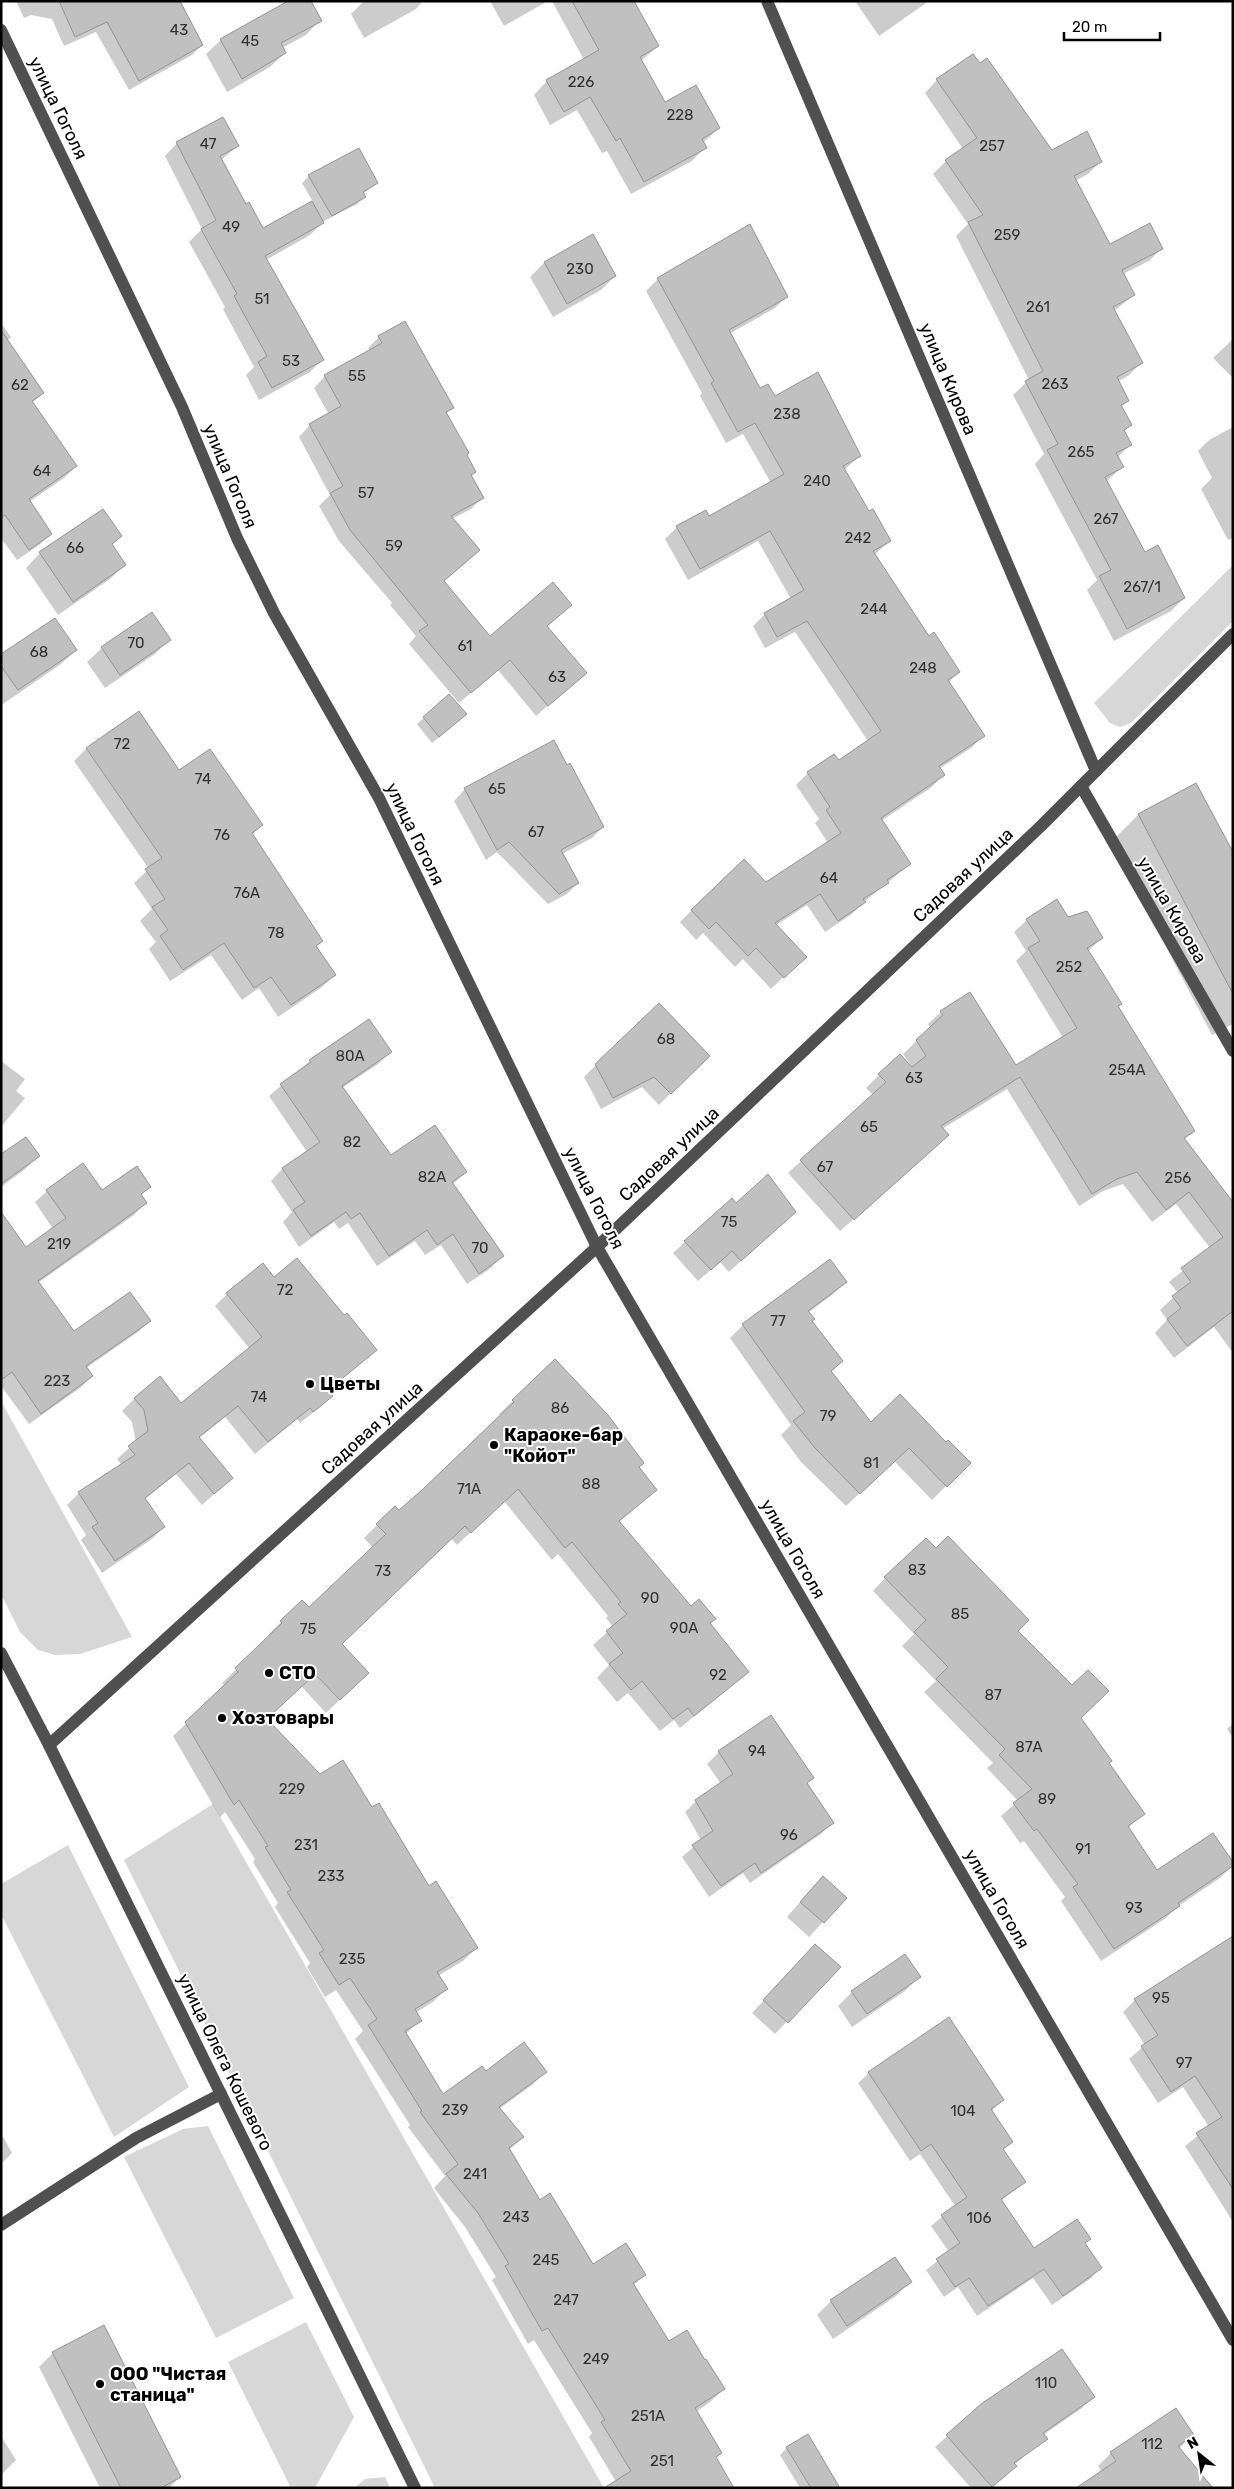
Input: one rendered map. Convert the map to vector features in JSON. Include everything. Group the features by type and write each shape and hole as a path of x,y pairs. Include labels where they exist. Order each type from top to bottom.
{"street":[{"name":"улица Кирова","path":"767,1 1096,771"},
{"name":"улица Гоголя","path":"1,30 182,408 237,538 274,613 379,798 597,1247 1233,2340"},
{"name":"Садовая улица","path":"49,1744 597,1247 1081,786 1233,634"},
{"name":"улица Кирова","path":"1081,786 1233,1051"},
{"name":"улица Олега Кошевого","path":"1,1653 49,1744 415,2488"},
{"path":"1,2225 136,2138 221,2094"}],"shaded area":[{"path":"1233,565 1233,621 1131,723 1120,727 1110,723 1094,703"},
{"path":"1,1401 132,1637 80,1654 55,1655 38,1650 20,1632 1,1594"},
{"path":"213,1804 604,2488 435,2488 124,1860"},
{"path":"68,1845 189,2087 114,2137 1,1914 1,1884"},
{"path":"208,2126 294,2298 216,2338 124,2157 183,2129"},
{"path":"306,2322 354,2417 315,2488 291,2488 228,2362"},
{"path":"385,2477 390,2488 354,2488 365,2479"}],"building":[{"path":"59,1 180,1 203,45 139,81 107,22 75,37"},
{"path":"288,1 311,1 322,21 281,43 286,53 242,79 220,39"},
{"path":"572,1 634,1 659,46 640,57 665,102 696,85 720,128 702,139 707,148 644,182 620,138 616,141 590,97 564,112 546,80 599,50"},
{"path":"973,54 980,63 987,58 1052,150 1087,131 1102,162 1074,176 1110,244 1150,223 1163,249 1122,270 1135,295 1113,307 1143,363 1117,377 1129,401 1121,405 1132,425 1124,430 1132,445 1116,453 1124,467 1105,477 1145,552 1158,545 1185,598 1127,629 1099,576 1111,570 1047,450 1058,444 1025,381 1043,371 968,222 983,215 945,160 977,138 936,79"},
{"path":"223,117 239,146 220,156 246,204 249,202 263,228 312,201 324,223 265,256 324,360 272,388 258,362 267,356 234,296 237,294 201,229 216,220 176,142"},
{"path":"359,148 378,183 363,192 366,197 332,216 308,175"},
{"path":"750,224 788,297 729,330 760,388 768,384 775,396 818,372 861,456 843,466 869,511 873,509 891,541 873,551 929,636 934,632 960,672 948,680 985,736 939,766 945,775 881,818 911,864 887,880 889,883 863,899 866,902 838,921 820,894 775,923 807,957 784,978 756,948 748,956 716,922 709,929 691,910 744,859 766,882 841,833 826,810 830,807 807,772 834,754 839,760 881,731 807,621 777,637 764,613 804,590 770,531 700,569 676,526 706,510 709,516 784,474 755,423 738,432 711,383 714,381 657,278"},
{"path":"593,234 616,276 567,304 544,262"},
{"path":"405,321 454,408 446,412 469,453 467,455 476,472 471,475 484,498 451,516 480,550 444,581 490,636 553,582 572,605 547,626 587,673 548,706 510,660 471,693 419,631 428,625 350,530 330,493 343,486 309,424 341,406 324,375 382,343 378,336"},
{"path":"1,330 44,393 32,401 77,466 29,499 52,534 29,550 5,515 1,518"},
{"path":"103,509 122,536 112,544 126,565 73,602 39,552"},
{"path":"152,612 171,640 120,675 101,647"},
{"path":"55,618 77,650 18,690 1,666 1,654"},
{"path":"449,694 467,714 439,737 423,717"},
{"path":"139,711 179,770 210,749 263,825 252,833 323,941 316,946 336,975 291,1005 271,977 254,988 224,943 183,970 160,936 168,930 152,907 165,899 145,869 162,858 86,748"},
{"path":"554,740 567,765 570,763 604,827 561,850 579,883 559,894 509,842 497,850 464,788"},
{"path":"1196,783 1233,852 1233,994 1138,814"},
{"path":"1057,899 1068,917 1087,911 1103,938 1087,948 1122,1004 1118,1006 1195,1131 1184,1138 1233,1202 1233,1311 1187,1346 1167,1319 1181,1308 1172,1296 1191,1282 1181,1268 1223,1237 1189,1192 1166,1210 1137,1172 1117,1179 1092,1194 1020,1077 941,1126 949,1135 854,1220 800,1160 886,1082 878,1074 900,1054 912,1067 926,1056 916,1040 943,1015 940,1011 970,992 1016,1065 1077,1028 1028,948 1040,941 1026,919"},
{"path":"659,1003 710,1056 671,1094 654,1077 613,1098 595,1064"},
{"path":"369,1019 392,1052 342,1086 391,1155 435,1125 467,1172 452,1182 504,1256 479,1274 453,1234 437,1245 427,1230 389,1256 360,1213 351,1219 346,1212 311,1236 293,1210 305,1202 282,1168 320,1142 280,1084 311,1062 309,1060"},
{"path":"26,1137 40,1156 1,1184 1,1154"},
{"path":"83,1163 102,1190 137,1166 151,1187 141,1194 147,1203 38,1281 74,1331 130,1292 151,1321 86,1366 93,1376 41,1414 12,1372 1,1380 1,1212 26,1247 66,1218 46,1190"},
{"path":"768,1174 796,1212 741,1261 732,1251 711,1270 684,1241 732,1198 736,1203"},
{"path":"297,1258 344,1315 347,1313 377,1350 328,1390 333,1396 313,1412 310,1408 268,1442 238,1406 199,1437 233,1478 214,1494 189,1463 145,1498 165,1527 115,1561 92,1527 98,1523 78,1492 135,1455 128,1446 148,1431 144,1410 134,1398 160,1376 181,1403 262,1337 226,1293 263,1263 274,1277"},
{"path":"830,1259 847,1282 808,1311 815,1319 812,1321 843,1361 831,1371 871,1422 900,1394 946,1442 948,1440 971,1463 947,1487 909,1448 860,1494 815,1448 793,1421 805,1412 742,1324"},
{"path":"555,1359 608,1415 644,1463 639,1467 657,1490 619,1521 691,1606 699,1599 716,1619 710,1623 749,1672 694,1716 688,1708 673,1719 642,1681 631,1690 609,1664 623,1653 606,1631 627,1614 618,1604 621,1602 572,1542 565,1548 518,1489 471,1533 465,1526 342,1644 369,1673 340,1700 315,1674 267,1719 320,1774 343,1760 372,1807 379,1803 429,1886 436,1881 478,1948 437,1972 448,1989 415,2009 422,2021 405,2031 443,2094 482,2066 486,2071 524,2042 547,2072 499,2107 524,2137 509,2148 540,2200 550,2193 593,2264 626,2243 646,2275 633,2283 669,2341 687,2330 725,2389 695,2408 722,2453 716,2457 734,2488 604,2488 631,2471 601,2422 605,2420 548,2328 542,2331 505,2266 509,2264 478,2213 446,2174 458,2164 420,2112 422,2111 368,2025 377,2019 350,1978 339,1985 319,1953 324,1950 287,1892 291,1890 265,1847 268,1846 239,1800 234,1805 185,1722 238,1672 235,1668 282,1623 280,1621 302,1600 309,1607 386,1534 376,1524 395,1506 399,1510 422,1490 514,1402 512,1400"},
{"path":"948,1536 1029,1620 1018,1631 1072,1685 1088,1670 1109,1691 1081,1718 1112,1761 1109,1763 1145,1814 1128,1826 1157,1870 1213,1833 1233,1862 1233,1866 1178,1903 1180,1906 1114,1949 1073,1887 1078,1884 1037,1829 1034,1831 1013,1803 1032,1789 999,1755 1005,1749 936,1679 948,1667 914,1632 926,1620 884,1577 926,1538 936,1548"},
{"path":"771,1715 814,1778 807,1783 834,1823 761,1873 755,1863 721,1886 692,1845 713,1831 695,1800 733,1774 718,1751"},
{"path":"823,1876 847,1898 824,1923 800,1902"},
{"path":"1233,1936 1233,2189 1196,2133 1222,2117 1195,2076 1171,2092 1141,2046 1158,2035 1134,1999"},
{"path":"815,1944 841,1967 788,2023 763,2000"},
{"path":"905,1954 921,1977 867,2014 851,1991"},
{"path":"949,2017 1004,2100 991,2109 1013,2142 1003,2149 1026,2182 1001,2199 1034,2248 1077,2219 1091,2239 1085,2243 1102,2268 1063,2296 1044,2269 988,2306 969,2278 955,2287 936,2259 960,2243 941,2215 967,2197 931,2144 921,2151 868,2072"},
{"path":"895,2257 912,2282 847,2326 830,2300"},
{"path":"104,2325 181,2477 161,2488 121,2488 52,2352"},
{"path":"1062,2349 1095,2397 1043,2433 1048,2439 1014,2463 1017,2466 992,2487 946,2435 981,2404"},
{"path":"1176,2408 1194,2435 1178,2446 1213,2488 1076,2488 1116,2461 1110,2452"},
{"path":"808,2434 840,2488 811,2488 786,2447"}],"place":[{"name":"Цветы","path":"310,1384"},
{"name":"Караоке-бар \"Койот\"","path":"494,1445"},
{"name":"СТО","path":"269,1673"},
{"name":"Хозтовары","path":"222,1718"},
{"name":"ООО \"Чистая станица\"","path":"100,2384"}]}
